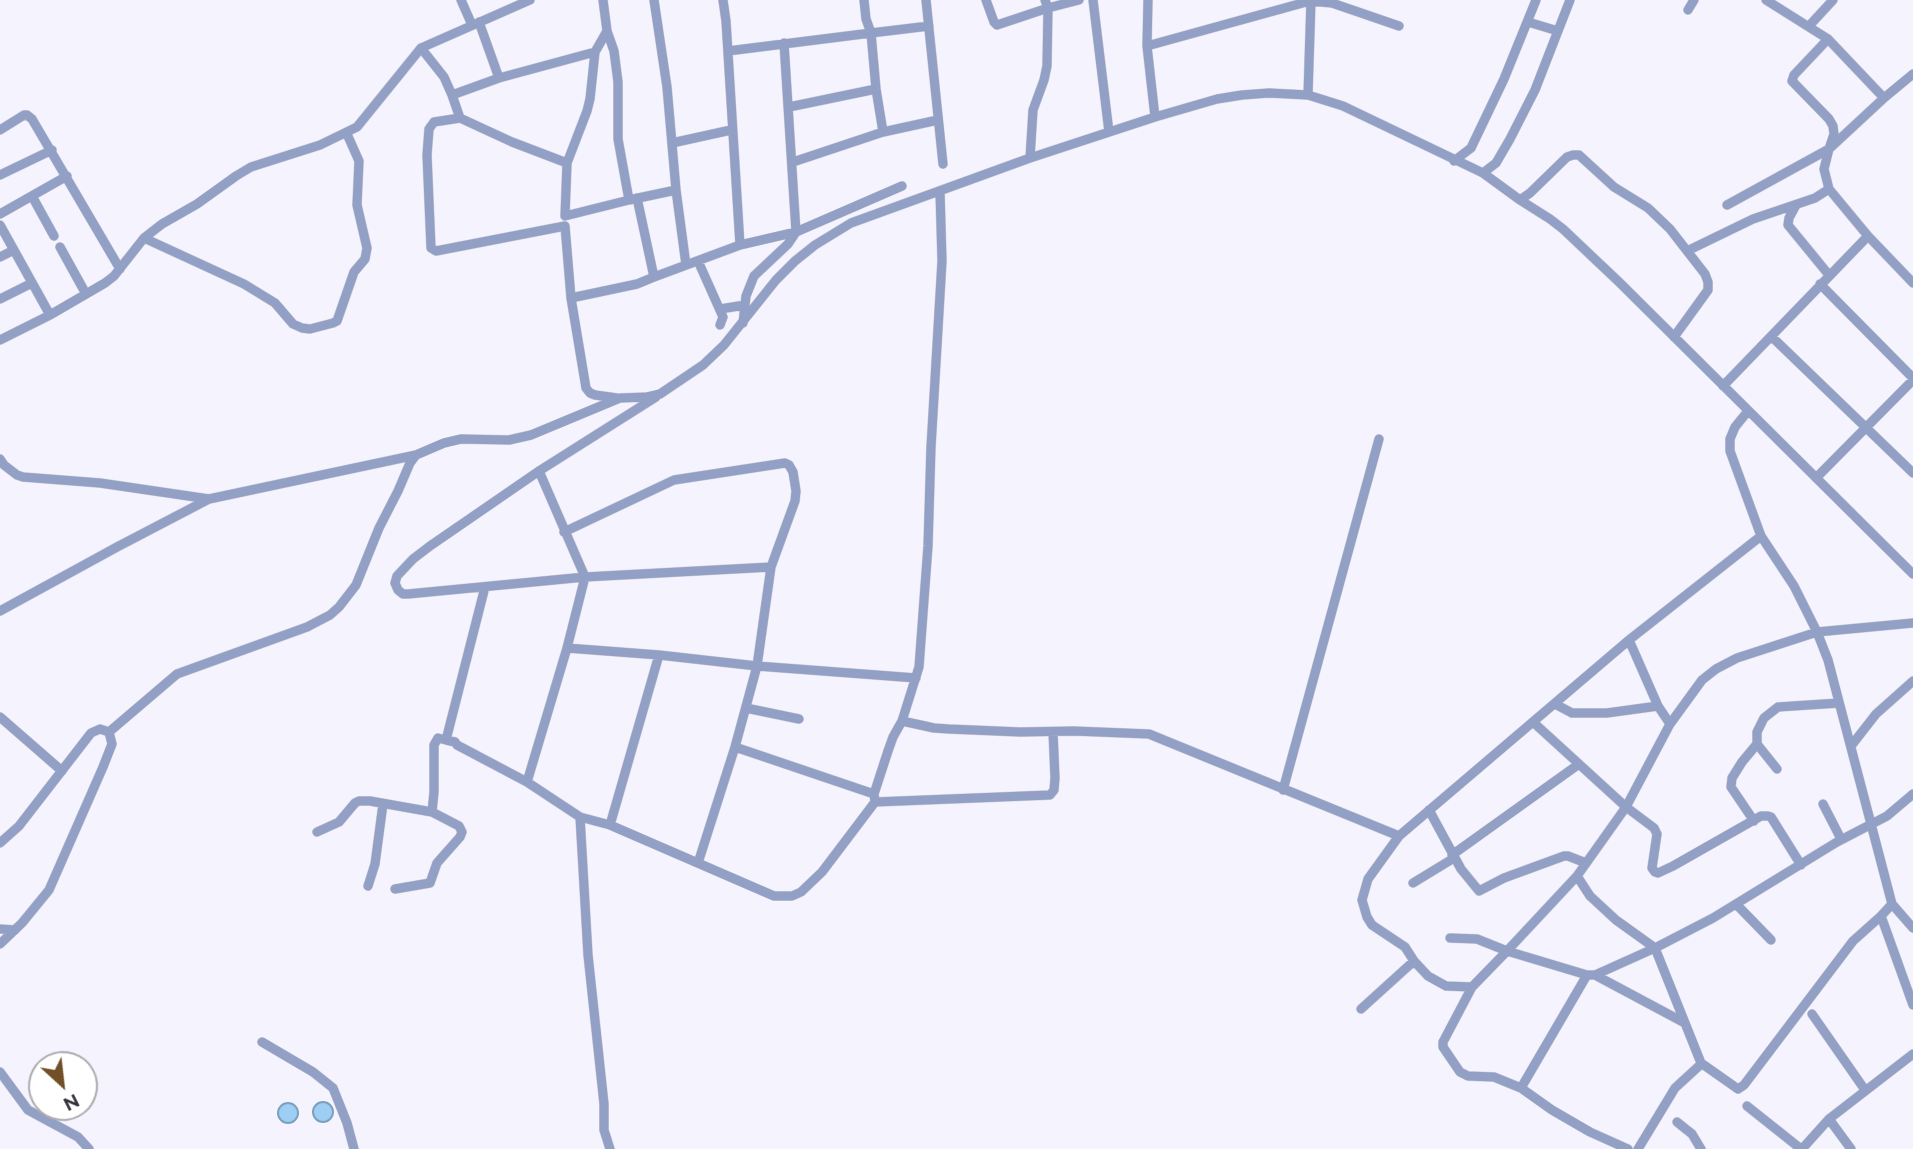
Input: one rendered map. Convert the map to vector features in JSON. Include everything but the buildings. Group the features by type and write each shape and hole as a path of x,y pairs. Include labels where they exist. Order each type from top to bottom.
{"street":[{"path":"461,0 499,78"},
{"path":"0,340 105,283 144,238 251,167 347,134 357,127 421,48 530,0"},
{"path":"603,0 618,82 618,139 654,277"},
{"path":"654,0 667,87 686,265"},
{"path":"723,0 740,245"},
{"path":"863,0 883,132"},
{"path":"926,0 943,164"},
{"path":"986,0 996,25 1046,4 1079,0"},
{"path":"1093,0 1109,132"},
{"path":"1148,0 1146,46 1155,117"},
{"path":"1454,160 1471,148 1504,79 1536,0"},
{"path":"1483,173 1496,163 1535,90 1570,0"},
{"path":"1688,10 1694,0"},
{"path":"1766,0 1828,39 1884,98"},
{"path":"1809,26 1833,0"},
{"path":"1146,46 1310,1 1332,3 1399,26"},
{"path":"1308,95 1310,1"},
{"path":"1030,158 1032,110 1047,66 1046,4"},
{"path":"1528,22 1558,32"},
{"path":"728,51 929,26"},
{"path":"607,31 595,52 587,111 567,163 565,221 571,298 586,388 590,393 620,398 660,394"},
{"path":"1828,39 1794,75 1792,81 1833,126 1834,134 1824,169 1829,190 1913,283"},
{"path":"743,323 745,305 754,276 788,244 796,232 784,43"},
{"path":"421,48 439,69 452,94 460,118"},
{"path":"452,94 499,78 595,52"},
{"path":"1727,205 1829,149 1913,74"},
{"path":"789,107 876,89"},
{"path":"771,566 584,577 408,594 398,590 395,583 397,576 413,559 430,546 539,471 703,365 724,345 776,280 795,261 851,223 1030,158 1155,117 1217,99 1269,93 1308,95 1343,106 1483,173 1563,229 1913,574"},
{"path":"0,130 27,115 33,119 120,268"},
{"path":"567,163 460,118 435,122 429,129 427,155 430,244 433,250 565,221 633,199 676,190"},
{"path":"793,162 883,132 938,120"},
{"path":"672,143 732,130"},
{"path":"144,238 244,284 275,303 293,324 310,329 334,323 354,272 365,259 367,248 357,205 359,161 347,134"},
{"path":"0,175 52,150"},
{"path":"1520,200 1567,157 1579,155 1614,187 1648,208 1670,229 1709,282 1708,289 1674,337"},
{"path":"0,214 67,176"},
{"path":"571,298 637,284 740,245 796,232 902,186"},
{"path":"1687,251 1753,219 1815,198 1829,190"},
{"path":"432,812 434,745 438,738 455,742 527,782 580,817 610,825 774,896 801,892 822,872 874,798 892,737 902,721 919,667 928,546 942,261 940,192"},
{"path":"32,196 54,236"},
{"path":"1796,205 1788,225 1829,275"},
{"path":"0,225 50,315"},
{"path":"1723,386 1868,236"},
{"path":"60,247 86,294"},
{"path":"0,257 14,250"},
{"path":"698,261 723,317 720,325"},
{"path":"0,299 32,283"},
{"path":"1816,478 1867,429 1913,379 1820,284"},
{"path":"720,309 745,305"},
{"path":"1772,337 1913,473"},
{"path":"0,611 209,499 416,455 461,439 509,440 531,435 620,398"},
{"path":"1748,411 1735,427 1730,439 1730,451 1761,536 1794,586 1828,660 1892,904 1913,928"},
{"path":"1283,790 1379,439"},
{"path":"109,732 177,674 307,627 339,607 356,585 379,528 416,455"},
{"path":"564,532 674,480 785,463 793,472 795,501 771,566 757,666 747,708 698,863"},
{"path":"1,464 23,477 100,483 209,499"},
{"path":"527,782 567,648 584,577 539,471"},
{"path":"1472,988 1446,986 1428,976 1402,944 1372,925 1362,900 1368,879 1399,836 1629,639 1761,536"},
{"path":"446,740 485,587"},
{"path":"1628,1149 1590,1132 1521,1088 1494,1077 1462,1074 1443,1047 1443,1042 1472,988 1577,876 1626,807 1670,724 1702,680 1716,669 1754,652 1817,632 1913,623"},
{"path":"1629,639 1658,706 1670,724"},
{"path":"567,648 916,678"},
{"path":"610,825 659,655"},
{"path":"1851,746 1875,714 1913,681"},
{"path":"1777,769 1757,744 1757,732 1765,718 1778,708 1839,703"},
{"path":"1555,704 1572,713 1607,713 1658,706"},
{"path":"747,708 799,719"},
{"path":"0,717 62,771"},
{"path":"902,721 949,729 1149,734 1399,836"},
{"path":"1533,722 1656,831 1652,868 1655,872 1658,873 1762,816 1771,817 1801,865"},
{"path":"0,843 19,826 91,733 100,729 109,732"},
{"path":"0,944 49,890 103,767 111,744 109,732"},
{"path":"735,747 874,798 1050,795 1054,790 1055,778 1052,732"},
{"path":"1754,821 1731,787 1732,778 1757,744"},
{"path":"1413,883 1579,764"},
{"path":"1521,1088 1591,975 1655,948 1737,905 1841,839 1887,816 1913,794"},
{"path":"317,832 340,822 359,801 432,812 459,826 462,831 460,837 437,863 430,883 395,889"},
{"path":"368,886 375,864 383,804"},
{"path":"1823,804 1841,839"},
{"path":"1429,810 1467,879 1479,891 1504,878 1564,856 1586,863"},
{"path":"580,817 588,955 604,1104 604,1130 610,1149"},
{"path":"1577,876 1590,896 1616,920 1655,948 1701,1063 1738,1089 1853,941 1892,904"},
{"path":"1737,905 1770,940"},
{"path":"1881,916 1913,1005"},
{"path":"0,929 15,930"},
{"path":"1450,937 1477,939 1507,951 1591,975 1683,1022"},
{"path":"1361,1009 1414,961"},
{"path":"1812,1014 1865,1090"},
{"path":"262,1042 313,1072 333,1088 348,1123 354,1149"},
{"path":"1747,1106 1801,1149 1829,1119 1913,1054"},
{"path":"1638,1149 1675,1088 1701,1063"},
{"path":"0,1072 28,1110 70,1132 86,1143 89,1149"},
{"path":"1829,1119 1851,1149"},
{"path":"1677,1122 1692,1134 1701,1149"}],"water":[{"path":"323,1102 330,1105 333,1112 330,1119 323,1122 316,1119 313,1112 316,1105"},
{"path":"288,1103 295,1106 298,1113 295,1120 288,1123 281,1120 278,1113 281,1106"}]}
